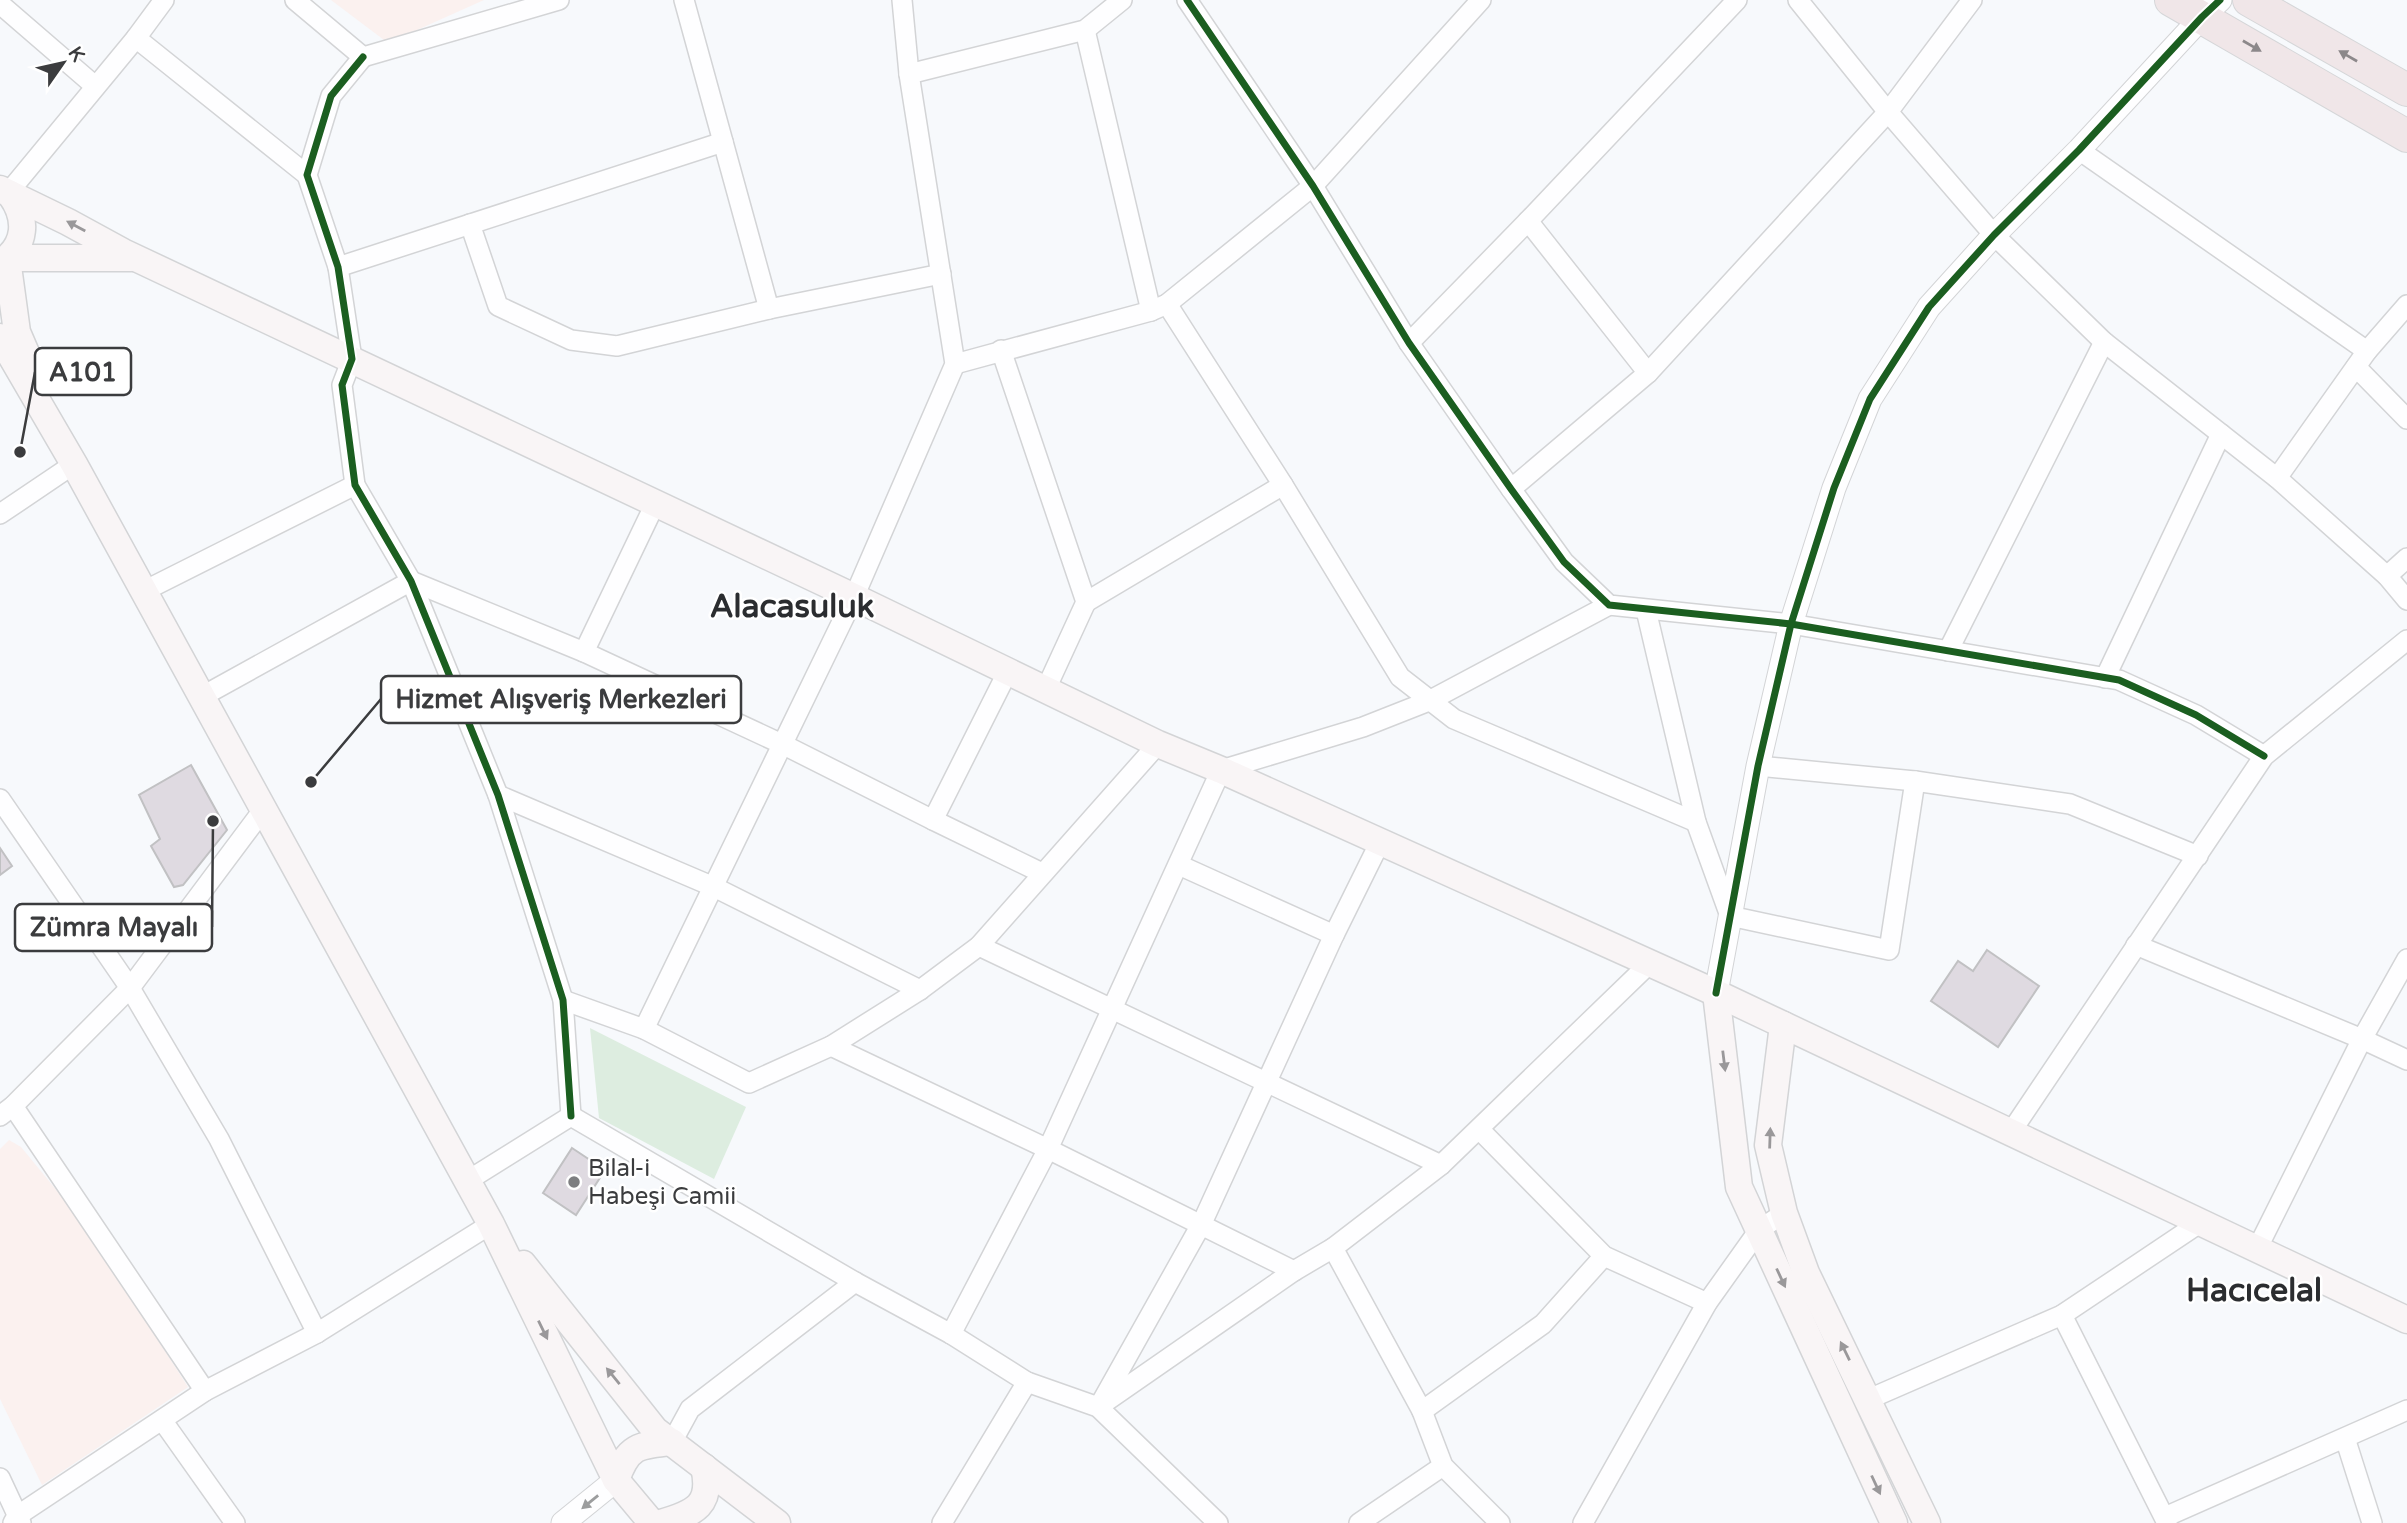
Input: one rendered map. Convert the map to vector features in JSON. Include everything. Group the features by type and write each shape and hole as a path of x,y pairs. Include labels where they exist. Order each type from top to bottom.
{"highway":[{"path":"2171,0 2211,8 2407,136"},
{"path":"2249,0 2407,90"}],"main road":[{"path":"6,192 137,258 854,597 1045,691 1158,744 1650,962 2407,1320"},
{"path":"5,260 17,247 22,234 21,212 6,192"},
{"path":"5,260 137,258"},
{"path":"5,260 17,332 74,464"},
{"path":"0,337 74,464 491,1224 616,1480 652,1523"},
{"path":"1716,993 1740,1187 1894,1523"},
{"path":"1783,1025 1768,1145 1784,1213 1806,1273 1927,1523"},
{"path":"491,1224 655,1430 778,1523"},
{"path":"616,1480 621,1464 632,1450 641,1446 672,1442"},
{"path":"661,1523 687,1514 700,1504 706,1496 708,1485 704,1467"}],"street":[{"path":"6,192 136,38 164,0"},
{"path":"295,0 363,57"},
{"path":"307,175 331,96 363,57 559,0"},
{"path":"684,0 769,309"},
{"path":"644,1029 854,597 955,364 909,74 902,0"},
{"path":"909,74 1085,30 1122,0"},
{"path":"1187,0 1313,186 1409,342 1511,489 1564,562 1609,605"},
{"path":"1409,342 1528,221 1737,0"},
{"path":"1798,0 1888,112 1994,235 2104,342 2277,478 2387,576 2407,600"},
{"path":"1511,489 1647,373 1888,112 1972,0"},
{"path":"0,4 95,86"},
{"path":"955,364 1159,307 1313,186 1469,4"},
{"path":"1716,993 1758,766 1791,624 1834,488 1870,399 1929,307 1994,235 2079,150 2211,8"},
{"path":"1085,30 1159,307 1283,485 1400,677 1454,719 1696,822"},
{"path":"136,38 307,175 338,267 352,359 342,385 355,485 411,581 498,795 563,1000 571,1116"},
{"path":"338,267 723,142"},
{"path":"2079,150 2367,351"},
{"path":"1528,221 1647,373"},
{"path":"470,224 498,306 570,340 617,346 769,309 941,274"},
{"path":"2277,478 2367,351 2407,304"},
{"path":"1948,651 2104,342"},
{"path":"1001,350 1086,602"},
{"path":"2356,367 2407,419"},
{"path":"2105,678 2221,434"},
{"path":"0,514 74,464"},
{"path":"144,591 355,485"},
{"path":"1045,691 1086,602 1283,485"},
{"path":"584,652 655,503"},
{"path":"2387,576 2407,558"},
{"path":"411,581 584,652 784,745 1042,873"},
{"path":"201,696 411,581"},
{"path":"951,1334 1048,1149 1221,770 1363,727 1429,701 1609,605 1791,624 2119,680 2196,715 2263,756"},
{"path":"1646,610 1696,822 1730,916"},
{"path":"2011,1132 2263,756 2407,640"},
{"path":"933,820 1007,673"},
{"path":"563,1000 644,1029 749,1083 831,1046 920,990 979,946 1158,744"},
{"path":"1758,766 1915,781 2070,804 2198,856"},
{"path":"1730,916 1889,950 1915,781"},
{"path":"498,795 713,887 920,990"},
{"path":"0,799 130,988 219,1139 317,1333"},
{"path":"205,1391 4,1111 130,988 262,810"},
{"path":"1098,1407 1202,1223 1334,935 1380,842"},
{"path":"1179,865 1334,935"},
{"path":"979,946 1441,1165"},
{"path":"2136,946 2407,1060"},
{"path":"2257,1249 2362,1039 2407,959"},
{"path":"1098,1407 1294,1270 1333,1248 1441,1165 1650,962"},
{"path":"831,1046 1202,1223 1294,1270"},
{"path":"467,1181 571,1116"},
{"path":"571,1116 855,1282 951,1334 1027,1382 1098,1407 1218,1523"},
{"path":"1479,1129 1604,1256 1707,1303"},
{"path":"1583,1523 1707,1303 1759,1230 1784,1213"},
{"path":"1869,1399 2062,1315 2201,1222"},
{"path":"0,1478 17,1521 205,1391 317,1333 491,1224"},
{"path":"1333,1248 1422,1411 1443,1466 1500,1523"},
{"path":"1422,1411 1544,1324 1604,1256"},
{"path":"672,1442 690,1409 855,1282"},
{"path":"2062,1315 2166,1520 2407,1410"},
{"path":"942,1523 1027,1382"},
{"path":"162,1420 235,1523"},
{"path":"2345,1438 2372,1523"},
{"path":"1359,1523 1443,1466"},
{"path":"563,1523 616,1480"}],"shaded area":[{"path":"331,0 484,0 388,43"},
{"path":"9,1140 21,1147 81,1220 188,1387 42,1485 0,1399 0,1149"}],"green space":[{"path":"590,1028 746,1107 714,1179 599,1118"}],"building":[{"path":"191,765 227,830 183,885 174,887 151,846 160,839 139,795"},
{"path":"0,848 12,866 0,875"},
{"path":"1987,950 2039,986 1998,1047 1931,1001 1958,961 1973,971"},
{"name":"Bilal-i Habeşi Camii","path":"572,1148 605,1170 576,1215 543,1193"}],"cycle path":[{"path":"1187,0 1313,186 1409,343 1564,562 1609,605 1791,624 2119,680 2196,715 2264,756"},
{"path":"1716,993 1758,766 1791,624 1834,488 1870,399 1929,307 1994,235 2079,150 2220,0"},
{"path":"363,57 331,96 307,175 338,267 352,359 342,385 355,485 411,581 498,795 563,1000 571,1116"}],"place":[{"name":"A101","path":"20,452"},
{"name":"Hizmet Alışveriş Merkezleri","path":"311,782"},
{"name":"Zümra Mayalı","path":"213,821"},
{"name":"Bilal-i Habeşi Camii","path":"574,1182"}],"district":[{"name":"Alacasuluk","path":"792,606"},
{"name":"Hacıcelal","path":"2254,1290"}]}
